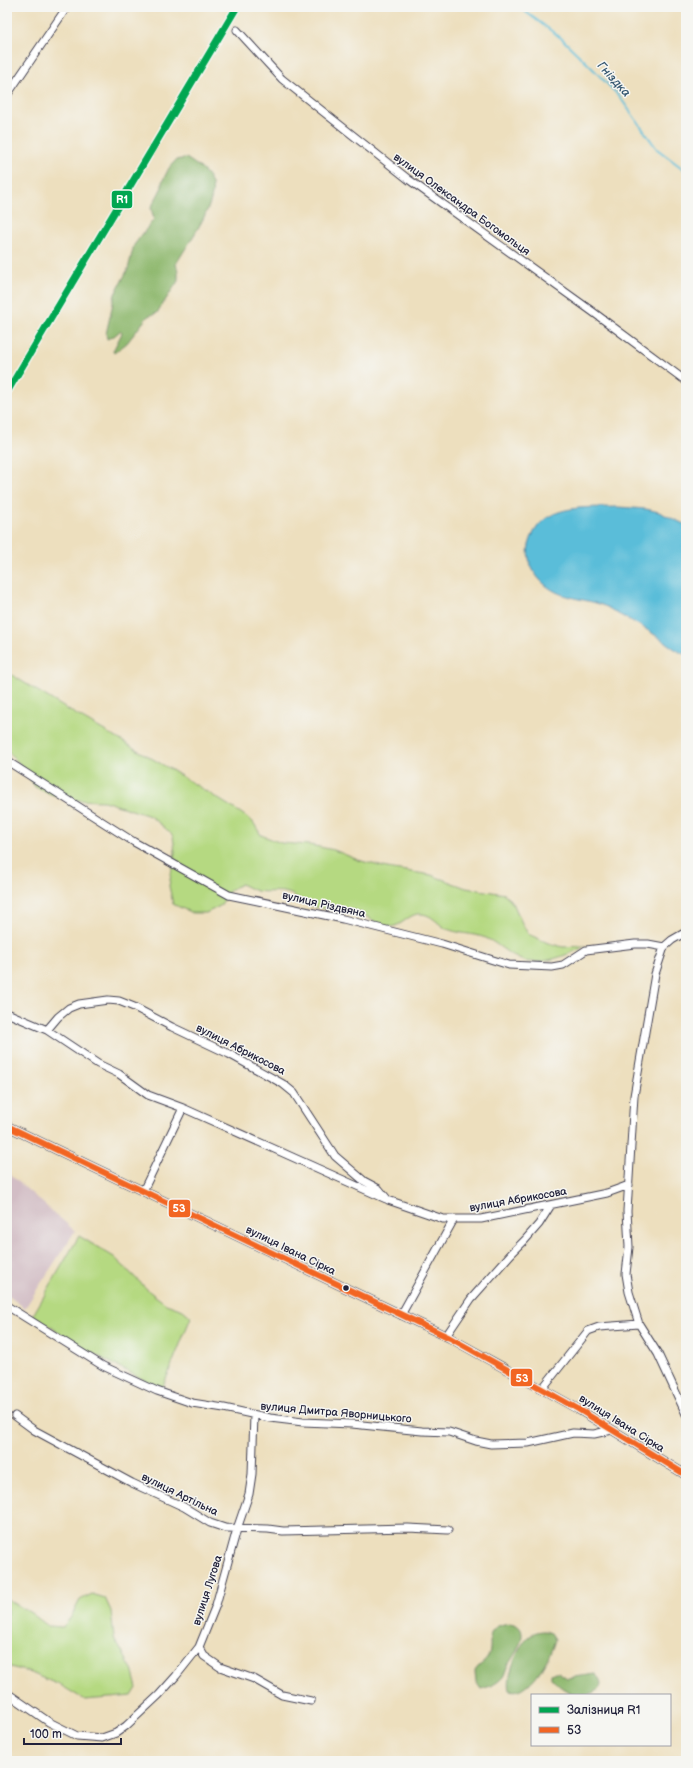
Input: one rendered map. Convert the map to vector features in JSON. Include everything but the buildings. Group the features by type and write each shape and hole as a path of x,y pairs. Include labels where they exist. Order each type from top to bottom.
{"street":[{"path":"7,95 67,7"},
{"name":"вулиця Олександра Богомольця","path":"237,30 282,79 408,179 686,381"},
{"name":"вулиця Різдвяна","path":"7,761 134,842 229,895 350,921 442,944 509,965 552,967 563,965 586,950 635,944 648,944 664,947"},
{"path":"686,932 672,940 664,947 655,974 634,1096 628,1211 629,1247 626,1274 629,1292 639,1324 658,1354 686,1414"},
{"name":"вулиця Абрикосова","path":"47,1030 58,1017 69,1008 98,1000 119,1001 229,1054 284,1084 294,1093 335,1156 364,1180 379,1189 388,1200"},
{"name":"вулиця Абрикосова","path":"7,1013 47,1030 98,1064 119,1074 148,1095 183,1108 388,1200 443,1219 481,1219 607,1193 629,1186"},
{"path":"143,1191 183,1108"},
{"name":"вулиця Івана Сірка","path":"7,1126 446,1336 542,1389 686,1475"},
{"path":"446,1336 467,1304 525,1240 551,1205"},
{"path":"401,1315 454,1219"},
{"name":"вулиця Дмитра Яворницького","path":"7,1306 103,1366 157,1391 192,1403 254,1415 303,1422 352,1424 422,1431 449,1432 476,1441 491,1444 528,1443 573,1433 594,1434 612,1430"},
{"path":"542,1389 588,1331 599,1327 639,1324"},
{"name":"вулиця Лугова","path":"7,1694 49,1722 71,1733 84,1738 102,1738 121,1730 176,1676 199,1647 216,1605 237,1529 249,1494 252,1474 254,1415"},
{"name":"вулиця Артільна","path":"16,1416 34,1430 132,1483 184,1507 210,1523 225,1528 268,1529 283,1531 408,1528 448,1530"},
{"path":"199,1647 204,1656 220,1667 254,1679 282,1695 311,1701"}],"shaded area":[{"path":"7,1172 75,1231 25,1308 7,1295"}],"green space":[{"path":"186,158 208,176 212,184 210,203 206,214 176,264 178,281 157,313 148,316 127,343 114,353 113,351 122,333 120,331 107,339 106,334 115,294 128,269 134,245 154,219 151,208 162,187 162,182 169,168 176,160"},
{"path":"7,672 241,813 253,822 261,835 281,843 310,845 334,850 358,860 387,868 431,875 466,888 505,894 514,905 528,934 548,943 563,947 585,946 566,955 544,961 524,961 513,956 486,938 450,930 426,915 413,915 398,925 389,927 376,923 357,911 312,906 288,893 257,891 241,884 230,890 220,906 206,913 192,913 173,904 169,886 175,852 173,836 165,828 150,816 104,801 70,800 49,794 35,787 24,769 7,750"},
{"path":"79,1236 114,1257 150,1292 166,1304 183,1310 191,1317 162,1389 86,1350 33,1315"},
{"path":"92,1594 105,1598 111,1611 114,1638 132,1669 137,1688 132,1696 85,1700 62,1686 28,1672 7,1666 7,1599 31,1613 48,1626 63,1627 71,1617 80,1600"},
{"path":"509,1623 517,1625 521,1629 521,1641 503,1677 493,1685 481,1689 476,1682 475,1671 488,1657 490,1651 491,1632 494,1628 500,1625"},
{"path":"545,1631 551,1633 555,1639 544,1664 532,1681 525,1687 517,1690 510,1690 509,1684 514,1661 522,1645 530,1635"},
{"path":"558,1672 567,1678 595,1674 601,1683 600,1687 593,1693 574,1694 556,1683 551,1678 551,1674"}],"water":[{"path":"591,507 646,509 659,512 686,525 686,655 606,607 594,602 555,592 541,581 532,569 528,554 529,545 535,531 543,521 553,514 565,510"}],"waterway":[{"name":"Гніздка","path":"519,7 561,38 593,69 619,96 657,149 686,171"}],"rail line":[{"name":"R1","path":"7,392 237,7"}],"transit line":[{"name":"53","path":"7,1126 450,1338 578,1409 686,1475"}]}
